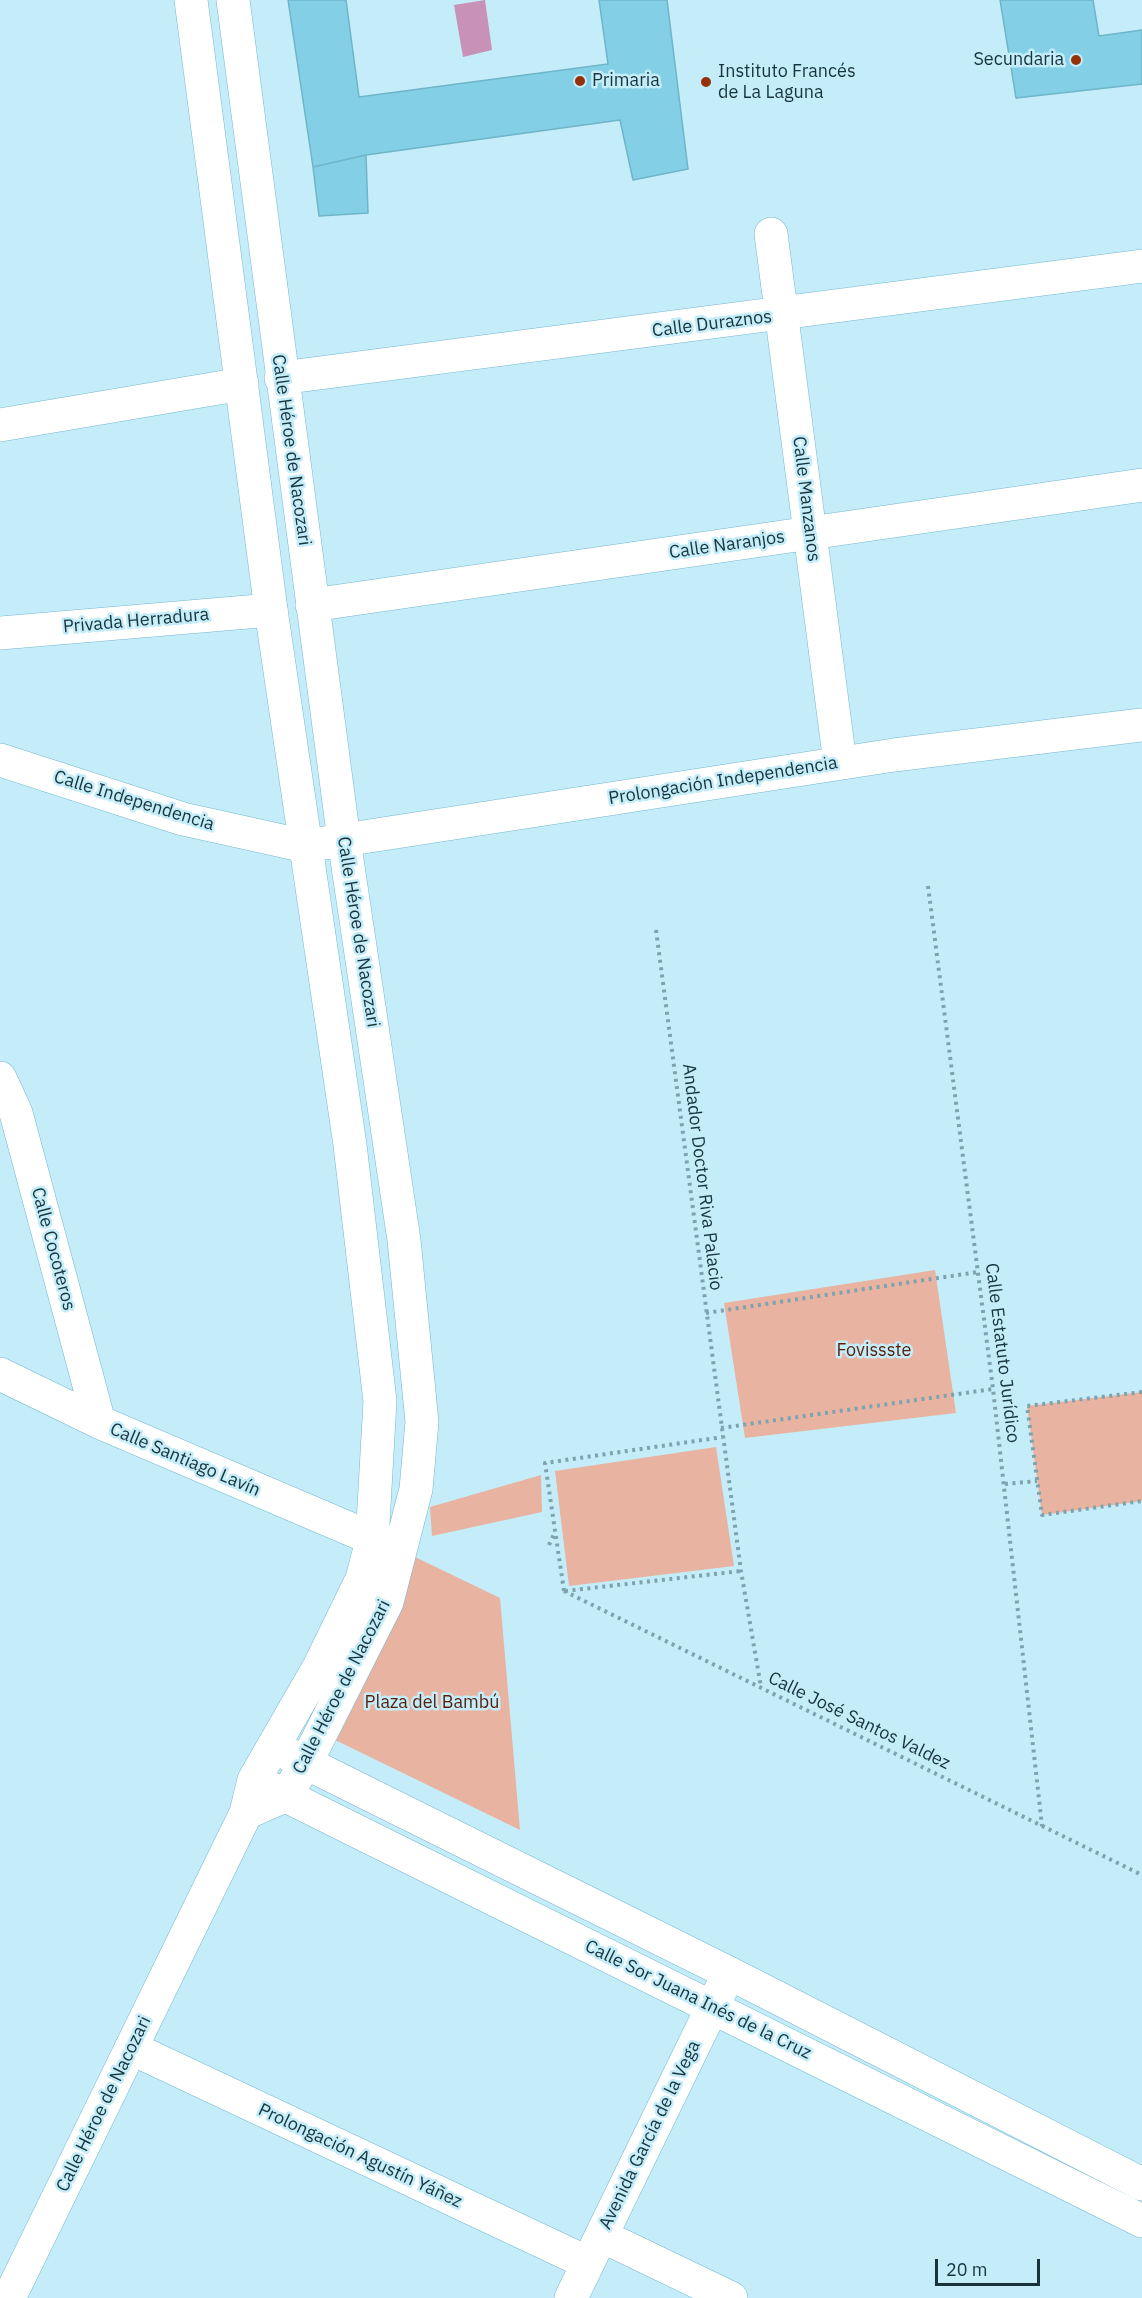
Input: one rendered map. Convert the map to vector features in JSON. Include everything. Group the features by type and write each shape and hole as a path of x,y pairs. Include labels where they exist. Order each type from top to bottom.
{"street":[{"name":"Calle Héroe de Nacozari","path":"191,0 272,609 350,1144 380,1401 387,1546 387,1602 305,1763 287,1795 246,1813"},
{"name":"Calle Héroe de Nacozari","path":"11,2297 246,1813 254,1780 319,1666 362,1579 387,1546 416,1489 422,1422 404,1240 344,840 281,378 233,0"},
{"name":"Calle Manzanos","path":"771,234 840,763"},
{"name":"Calle Duraznos","path":"281,378 781,315 1142,266"},
{"path":"0,425 242,384"},
{"name":"Calle Naranjos","path":"312,605 1142,485"},
{"name":"Privada Herradura","path":"0,633 272,609"},
{"name":"Prolongación Independencia","path":"305,846 840,763 1142,725"},
{"name":"Calle Independencia","path":"0,760 183,819 305,846"},
{"name":"Calle Cocoteros","path":"0,1078 16,1113 99,1422"},
{"name":"Calle Santiago Lavín","path":"0,1374 99,1422 387,1546"},
{"name":"Calle Sor Juana Inés de la Cruz","path":"273,1745 305,1763 729,1972 1142,2184"},
{"name":"Calle Sor Juana Inés de la Cruz","path":"254,1780 1142,2221"},
{"name":"Avenida García de la Vega","path":"571,2298 729,1972"},
{"name":"Prolongación Agustín Yáñez","path":"131,2049 595,2249 731,2298"},
{"path":"872,2087 885,2054"}],"path":[{"name":"Calle Estatuto Jurídico","path":"928,886 1005,1484 1042,1826"},
{"name":"Andador Doctor Riva Palacio","path":"657,930 721,1428 741,1571 761,1687"},
{"path":"706,1313 978,1272"},
{"path":"721,1428 993,1389"},
{"path":"1142,1392 1027,1406 1042,1515 1142,1501"},
{"path":"723,1437 545,1463 564,1591 741,1571"},
{"path":"1005,1484 1037,1481"},
{"path":"549,1545 555,1531"},
{"name":"Calle José Santos Valdez","path":"564,1591 1142,1875"}],"green space":[{"name":"Fovissste","path":"935,1270 956,1413 745,1438 724,1303"},
{"path":"1142,1392 1142,1501 1042,1515 1027,1406"},
{"path":"716,1447 734,1566 569,1586 555,1471"},
{"path":"541,1475 542,1512 432,1536 430,1507"},
{"name":"Plaza del Bambú","path":"415,1557 500,1598 520,1830 331,1738"}],"shaded area":[{"path":"485,0 492,50 463,57 454,5"}],"building":[{"name":"Primaria","path":"288,0 346,0 359,97 608,64 599,0 667,0 688,169 633,180 620,120 366,155 313,167"},
{"name":"Secundaria","path":"1000,0 1093,0 1099,36 1142,30 1142,84 1016,98"},
{"path":"366,155 368,213 319,216 313,167"}],"place":[{"name":"Secundaria","path":"1076,60"},
{"name":"Primaria","path":"580,81"},
{"name":"Instituto Francés de La Laguna","path":"706,82"}]}
